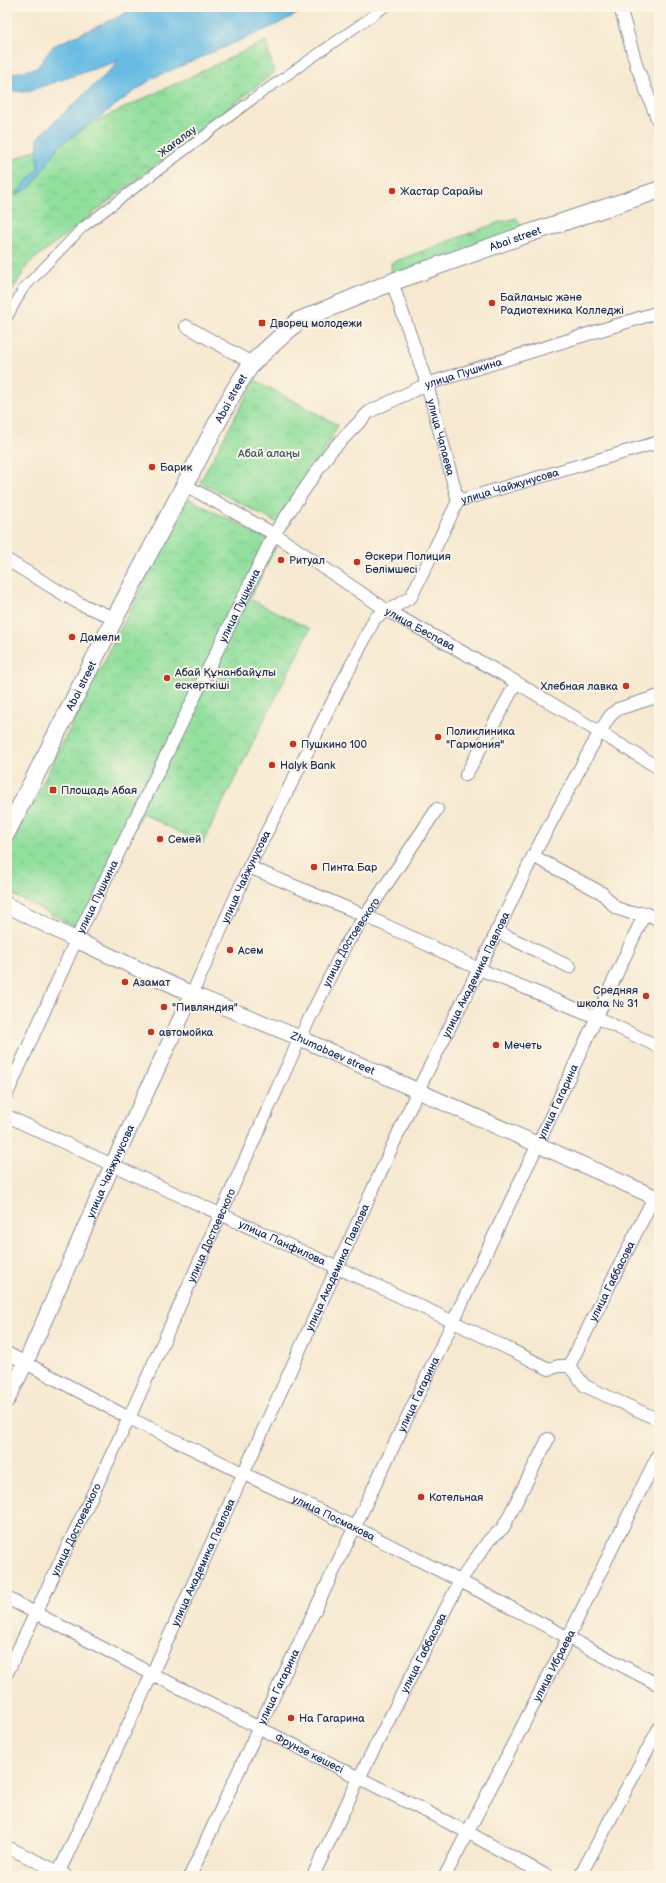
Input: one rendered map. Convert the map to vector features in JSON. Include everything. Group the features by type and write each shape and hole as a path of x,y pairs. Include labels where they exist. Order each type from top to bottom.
{"main road":[{"name":"Abai street","path":"7,832 115,618 235,389 252,363 298,321 392,282 527,234 659,190"}],"street":[{"name":"Жағалау","path":"7,318 23,289 82,228 253,99 385,7"},
{"path":"620,7 636,66 659,123"},
{"name":"улица Чапаева","path":"392,282 427,384 458,501"},
{"name":"улица Пушкина","path":"7,1094 76,940 274,534 330,452 369,412 427,384 659,312"},
{"path":"186,326 252,363"},
{"name":"улица Чайжунусова","path":"7,1400 26,1362 112,1166 249,868 375,618 411,597 458,501 659,442"},
{"name":"улица Беспава","path":"185,485 274,534 388,610 516,683 659,768"},
{"path":"7,560 80,604 115,618"},
{"path":"466,775 516,683"},
{"name":"улица Академика Павлова","path":"60,1875 418,1090 534,856 599,733 610,716 618,709 659,696"},
{"name":"улица Достоевского","path":"7,1673 129,1418 300,1038 345,946 437,809"},
{"path":"534,856 602,893 616,908 631,913 645,913 659,920"},
{"path":"249,868 366,916 479,969 596,1017 659,1047"},
{"name":"Zhumabaev street","path":"7,905 76,940 192,994 300,1038 656,1198"},
{"name":"улица Гагарина","path":"190,1876 354,1527 538,1144 645,913"},
{"path":"496,931 570,967"},
{"name":"улица Панфилова","path":"7,1116 112,1166 453,1320 549,1369 560,1366 569,1366"},
{"name":"улица Габбасова","path":"569,1366 656,1198"},
{"name":"улица Посмакова","path":"7,1353 129,1418 354,1527 659,1685"},
{"path":"569,1366 585,1386 659,1420"},
{"name":"улица Габбасова","path":"313,1876 359,1778 460,1581 489,1540 503,1528 548,1439"},
{"name":"улица Ибраева","path":"445,1876 568,1638 659,1453"},
{"name":"Фрунзе көшесі","path":"7,1598 152,1674 467,1832 547,1876"},
{"path":"580,1876 659,1728"},
{"path":"7,1847 60,1875"}],"green space":[{"path":"266,41 274,73 28,264 7,300 7,163"},
{"path":"516,218 527,234 392,282 391,263 497,223"},
{"name":"Абай алаңы","path":"255,380 338,425 283,526 200,482"},
{"path":"187,498 277,544 250,599 310,629 202,844 142,813 82,930 7,892 7,853"}],"water":[{"path":"136,7 310,7 274,26 153,78 59,146 31,187 15,195 38,169 38,137 115,66 118,61 25,92 7,90 9,74 37,68 53,46 114,19"}],"place":[{"name":"Жастар Сарайы","path":"392,191"},
{"name":"Байланыс және Радиотехника Колледжі","path":"492,303"},
{"name":"Дворец молодежи","path":"262,323"},
{"name":"Барик","path":"152,467"},
{"name":"Ритуал","path":"281,560"},
{"name":"Әскери Полиция Бөлімшесі","path":"357,562"},
{"name":"Дамели","path":"72,637"},
{"name":"Абай Құнанбайұлы ескерткіші","path":"167,678"},
{"name":"Хлебная лавка","path":"626,686"},
{"name":"Поликлиника \"Гармония\"","path":"438,737"},
{"name":"Пушкино 100","path":"293,744"},
{"name":"Halyk Bank","path":"272,765"},
{"name":"Площадь Абая","path":"53,790"},
{"name":"Семей","path":"160,839"},
{"name":"Пинта Бар","path":"314,867"},
{"name":"Асем","path":"230,950"},
{"name":"Азамат","path":"125,982"},
{"name":"Средняя школа № 31","path":"646,996"},
{"name":"\"Пивляндия\"","path":"164,1007"},
{"name":"автомойка","path":"151,1032"},
{"name":"Мечеть","path":"496,1045"},
{"name":"Котельная","path":"421,1497"},
{"name":"На Гагарина","path":"291,1718"}]}
